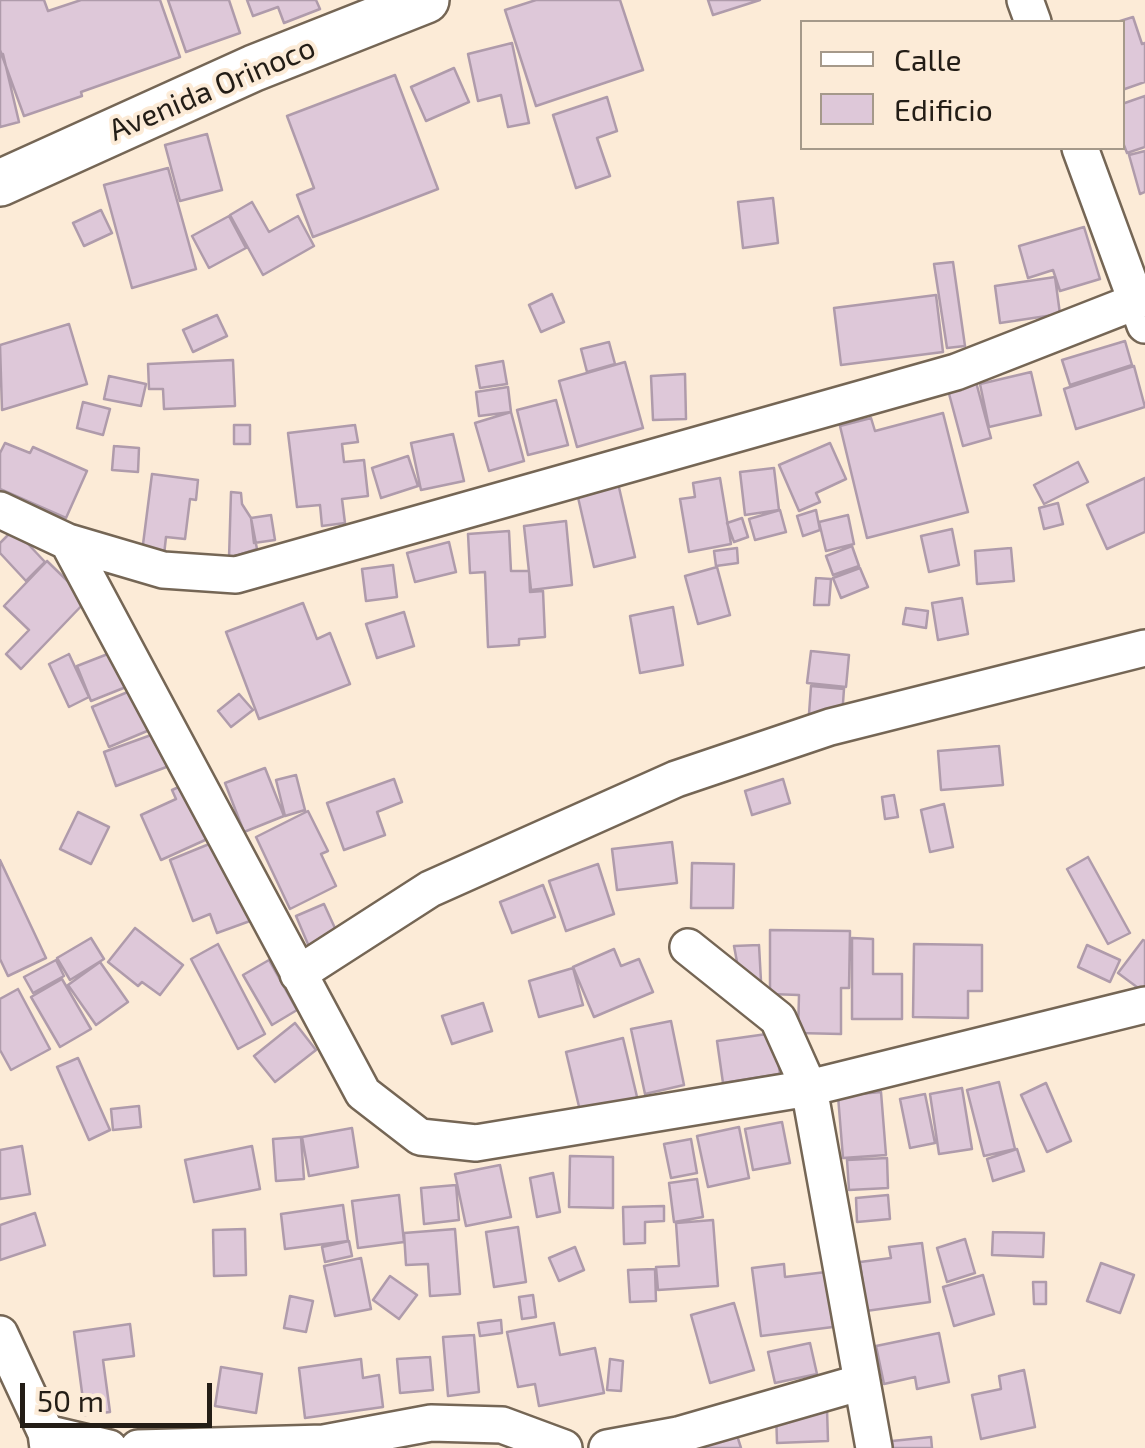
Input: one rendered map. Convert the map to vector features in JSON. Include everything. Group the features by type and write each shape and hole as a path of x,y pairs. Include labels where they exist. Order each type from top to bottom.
{"main road":[{"name":"Avenida Orinoco","path":"0,150 362,0"},
{"name":"Avenida Orinoco","path":"0,183 254,68 426,0"}],"street":[{"path":"0,510 68,542 162,570 236,576 956,372 1142,308 1081,150"},
{"path":"68,542 364,1094 420,1137 476,1144 809,1088 1145,1004"},
{"path":"298,974 430,888 676,779 830,727 1145,648"},
{"path":"688,947 778,1018 809,1088 874,1448"},
{"path":"0,1334 47,1440 109,1448"},
{"path":"607,1448 678,1434 862,1382"},
{"path":"138,1448 324,1443 431,1423 502,1425 564,1448"}],"building":[{"path":"0,0 44,0 48,11 81,0 160,0 180,57 24,116 0,50"},
{"path":"168,0 229,0 240,33 186,52"},
{"path":"247,0 316,0 320,9 284,23 278,7 253,16"},
{"path":"536,0 620,0 643,70 536,106 505,10"},
{"path":"708,0 760,0 713,15"},
{"path":"1133,17 1142,44 1145,43 1145,82 1125,89 1125,20"},
{"path":"512,43 529,123 508,127 501,95 478,101 468,54"},
{"path":"0,54 19,122 0,127"},
{"path":"454,68 469,102 426,121 411,87"},
{"path":"395,75 438,189 313,237 297,195 314,188 287,116"},
{"path":"1145,96 1145,147 1127,153 1125,148 1125,103"},
{"path":"607,97 617,131 597,138 610,176 576,188 553,115"},
{"path":"207,134 222,190 180,201 165,145"},
{"path":"1145,151 1145,192 1140,194 1129,155"},
{"path":"168,168 196,269 132,288 104,185"},
{"path":"773,198 778,243 743,248 738,202"},
{"path":"252,202 269,232 298,216 314,246 263,275 230,215"},
{"path":"101,210 112,233 84,246 73,223"},
{"path":"229,216 246,248 209,268 192,236"},
{"path":"1084,227 1100,279 1060,291 1053,270 1028,278 1019,246"},
{"path":"953,262 965,346 947,348 934,264"},
{"path":"1055,277 1060,314 1000,323 995,286"},
{"path":"552,294 564,322 541,332 529,305"},
{"path":"936,295 943,352 841,365 834,308"},
{"path":"217,315 227,336 193,352 183,330"},
{"path":"69,324 87,384 2,410 0,345"},
{"path":"1125,341 1132,365 1070,385 1062,360"},
{"path":"609,342 615,364 587,372 581,349"},
{"path":"233,360 235,406 164,409 163,389 149,389 148,364"},
{"path":"503,361 507,384 480,388 476,366"},
{"path":"625,362 643,428 577,447 559,381"},
{"path":"1134,366 1145,407 1076,429 1064,389"},
{"path":"1031,372 1041,415 989,427 980,384"},
{"path":"685,374 686,419 653,420 651,376"},
{"path":"109,376 146,384 141,406 104,399"},
{"path":"976,382 991,438 963,446 948,390"},
{"path":"508,387 511,412 479,416 476,392"},
{"path":"556,400 568,445 528,455 517,410"},
{"path":"83,402 110,409 103,435 77,428"},
{"path":"511,412 524,461 489,471 475,423"},
{"path":"943,413 968,512 867,538 840,426 871,418 875,431"},
{"path":"234,425 250,425 250,444 234,444"},
{"path":"355,425 358,442 342,444 344,462 364,460 368,496 342,499 345,523 322,526 320,505 297,507 288,433"},
{"path":"453,434 464,481 421,490 411,443"},
{"path":"5,443 30,453 33,447 87,471 66,518 0,489 0,453"},
{"path":"830,443 846,479 816,493 820,502 799,511 779,465"},
{"path":"114,446 139,448 138,472 112,470"},
{"path":"408,456 418,486 381,498 372,468"},
{"path":"1078,462 1088,482 1044,504 1034,485"},
{"path":"774,468 779,510 745,515 740,472"},
{"path":"152,474 198,480 196,500 190,499 185,539 166,537 164,555 142,552"},
{"path":"720,478 731,544 689,552 680,499 695,497 693,483"},
{"path":"1145,478 1145,532 1107,549 1087,505"},
{"path":"618,483 635,557 594,567 577,493"},
{"path":"231,492 241,493 257,549 229,558"},
{"path":"1058,503 1063,524 1044,529 1039,508"},
{"path":"780,510 786,532 755,540 749,519"},
{"path":"816,510 820,530 803,536 797,516"},
{"path":"271,515 275,540 254,543 251,518"},
{"path":"848,515 854,544 826,551 819,522"},
{"path":"742,518 748,537 734,542 727,523"},
{"path":"566,521 572,585 531,590 524,526"},
{"path":"14,529 45,562 26,581 0,553 0,543"},
{"path":"952,529 959,565 929,572 921,536"},
{"path":"509,531 511,571 529,571 530,592 543,591 545,637 519,639 519,645 488,647 485,572 470,573 468,534"},
{"path":"449,542 456,572 415,582 407,553"},
{"path":"852,546 859,566 833,575 826,556"},
{"path":"737,548 738,563 716,566 714,551"},
{"path":"1011,548 1014,581 977,584 975,551"},
{"path":"47,561 87,600 21,669 6,654 29,630 4,606"},
{"path":"393,565 397,597 366,601 362,569"},
{"path":"717,567 730,615 698,624 685,576"},
{"path":"860,568 868,587 841,598 833,578"},
{"path":"816,578 831,579 829,605 814,605"},
{"path":"962,598 968,634 938,640 932,603"},
{"path":"303,603 317,639 330,633 350,684 259,719 226,632"},
{"path":"673,607 683,665 640,673 630,616"},
{"path":"906,608 928,611 926,628 903,624"},
{"path":"404,612 414,646 377,658 366,624"},
{"path":"118,650 131,685 91,701 77,666"},
{"path":"811,651 849,655 846,687 807,683"},
{"path":"69,654 89,697 69,707 49,664"},
{"path":"142,686 159,726 109,747 92,707"},
{"path":"811,686 844,689 842,717 809,714"},
{"path":"239,694 253,710 231,727 218,711"},
{"path":"165,730 177,763 116,786 104,752"},
{"path":"999,746 1003,785 941,790 938,751"},
{"path":"265,768 284,816 244,832 225,783"},
{"path":"296,775 305,810 285,816 276,780"},
{"path":"394,779 402,802 377,812 385,835 344,850 327,803"},
{"path":"783,779 790,803 752,815 745,791"},
{"path":"190,782 214,836 161,860 141,815 176,799 172,790"},
{"path":"894,795 898,817 885,819 882,797"},
{"path":"944,804 953,847 930,852 921,810"},
{"path":"308,811 328,851 321,854 336,886 290,909 256,837"},
{"path":"78,812 109,827 91,864 60,849"},
{"path":"219,840 250,921 217,933 210,914 193,921 170,860"},
{"path":"672,842 677,883 617,890 612,849"},
{"path":"1088,857 1130,933 1108,944 1067,869"},
{"path":"0,860 46,958 8,976 0,959"},
{"path":"692,863 734,864 733,908 691,908"},
{"path":"598,864 614,914 566,931 549,881"},
{"path":"543,885 555,917 512,933 500,902"},
{"path":"324,904 339,937 310,949 296,916"},
{"path":"135,928 183,965 160,995 142,982 138,986 108,962"},
{"path":"770,930 850,931 849,988 841,988 841,1034 798,1033 799,995 770,994"},
{"path":"91,938 104,959 70,980 57,958"},
{"path":"852,938 873,939 873,974 902,974 902,1019 852,1019"},
{"path":"1145,941 1145,993 1118,973"},
{"path":"218,944 265,1034 238,1049 191,959"},
{"path":"914,944 982,945 982,991 968,991 968,1018 913,1017"},
{"path":"759,945 761,981 740,978 734,946"},
{"path":"1087,945 1120,960 1110,982 1078,967"},
{"path":"614,949 621,966 639,959 653,992 594,1017 573,967"},
{"path":"56,960 64,976 33,993 24,977"},
{"path":"269,960 297,1010 272,1025 243,975"},
{"path":"100,962 128,1002 96,1025 68,985"},
{"path":"573,968 583,1005 539,1017 529,981"},
{"path":"62,979 91,1029 60,1047 31,997"},
{"path":"18,989 50,1049 11,1070 0,1050 0,999"},
{"path":"483,1003 492,1031 452,1044 442,1016"},
{"path":"671,1021 684,1085 645,1094 631,1029"},
{"path":"295,1023 316,1050 275,1082 254,1056"},
{"path":"774,1033 780,1074 723,1083 717,1041"},
{"path":"623,1038 638,1101 581,1115 566,1052"},
{"path":"78,1058 110,1130 89,1140 57,1067"},
{"path":"999,1082 1015,1149 984,1156 967,1090"},
{"path":"1046,1083 1071,1141 1047,1152 1021,1095"},
{"path":"962,1088 972,1149 939,1154 930,1094"},
{"path":"881,1092 886,1155 843,1158 838,1096"},
{"path":"925,1094 935,1143 910,1148 900,1099"},
{"path":"139,1106 141,1127 113,1130 111,1109"},
{"path":"782,1122 790,1163 753,1170 745,1129"},
{"path":"739,1127 749,1178 708,1187 697,1136"},
{"path":"352,1128 358,1167 309,1176 302,1137"},
{"path":"301,1137 304,1179 276,1181 273,1139"},
{"path":"691,1139 697,1173 671,1178 664,1144"},
{"path":"22,1146 30,1194 0,1199 0,1150"},
{"path":"252,1146 260,1189 194,1202 185,1160"},
{"path":"1017,1149 1024,1171 993,1181 987,1159"},
{"path":"570,1156 613,1157 613,1208 569,1207"},
{"path":"887,1158 888,1188 849,1190 847,1160"},
{"path":"500,1165 511,1217 466,1226 455,1174"},
{"path":"553,1173 560,1212 537,1217 530,1178"},
{"path":"697,1179 703,1217 674,1222 669,1183"},
{"path":"456,1185 459,1220 424,1224 421,1188"},
{"path":"399,1195 404,1242 358,1248 352,1201"},
{"path":"888,1195 890,1219 857,1222 856,1198"},
{"path":"343,1205 348,1241 285,1249 281,1214"},
{"path":"664,1206 664,1221 645,1222 645,1243 624,1244 623,1207"},
{"path":"35,1213 45,1245 0,1260 0,1225"},
{"path":"713,1220 718,1286 658,1290 656,1267 679,1266 676,1223"},
{"path":"518,1227 526,1282 494,1287 486,1232"},
{"path":"245,1229 246,1275 214,1276 213,1230"},
{"path":"455,1229 460,1294 430,1296 428,1264 406,1265 404,1233"},
{"path":"993,1232 1044,1233 1043,1257 992,1255"},
{"path":"965,1239 975,1273 947,1282 937,1248"},
{"path":"349,1241 352,1256 325,1262 322,1247"},
{"path":"922,1243 930,1302 866,1311 860,1262 891,1258 889,1247"},
{"path":"575,1247 584,1270 559,1281 549,1258"},
{"path":"361,1258 371,1309 335,1316 324,1266"},
{"path":"1101,1263 1134,1275 1120,1313 1087,1301"},
{"path":"784,1264 785,1277 826,1272 833,1327 761,1336 752,1268"},
{"path":"655,1269 656,1301 630,1302 628,1270"},
{"path":"983,1275 994,1314 954,1326 943,1287"},
{"path":"390,1276 417,1295 399,1319 373,1300"},
{"path":"1033,1282 1046,1282 1046,1304 1034,1304"},
{"path":"533,1295 536,1317 522,1319 519,1297"},
{"path":"290,1296 313,1301 306,1332 284,1328"},
{"path":"734,1303 754,1370 710,1383 691,1315"},
{"path":"501,1320 502,1333 480,1336 478,1323"},
{"path":"554,1323 560,1355 595,1348 604,1393 539,1406 535,1384 518,1387 507,1332"},
{"path":"130,1324 134,1356 103,1360 110,1412 85,1415 74,1332"},
{"path":"939,1333 949,1382 917,1389 915,1377 884,1384 876,1346"},
{"path":"474,1335 479,1392 448,1396 443,1337"},
{"path":"810,1343 817,1374 775,1383 768,1352"},
{"path":"430,1357 433,1390 400,1393 397,1359"},
{"path":"361,1359 363,1378 379,1375 383,1407 305,1418 299,1368"},
{"path":"610,1359 623,1361 621,1391 607,1390"},
{"path":"221,1367 262,1374 256,1413 215,1406"},
{"path":"1024,1370 1035,1427 981,1439 972,1395 1001,1389 999,1376"},
{"path":"827,1409 828,1441 777,1443 776,1411"},
{"path":"735,1429 741,1448 673,1448"},
{"path":"931,1437 932,1448 893,1448 892,1441"}]}
